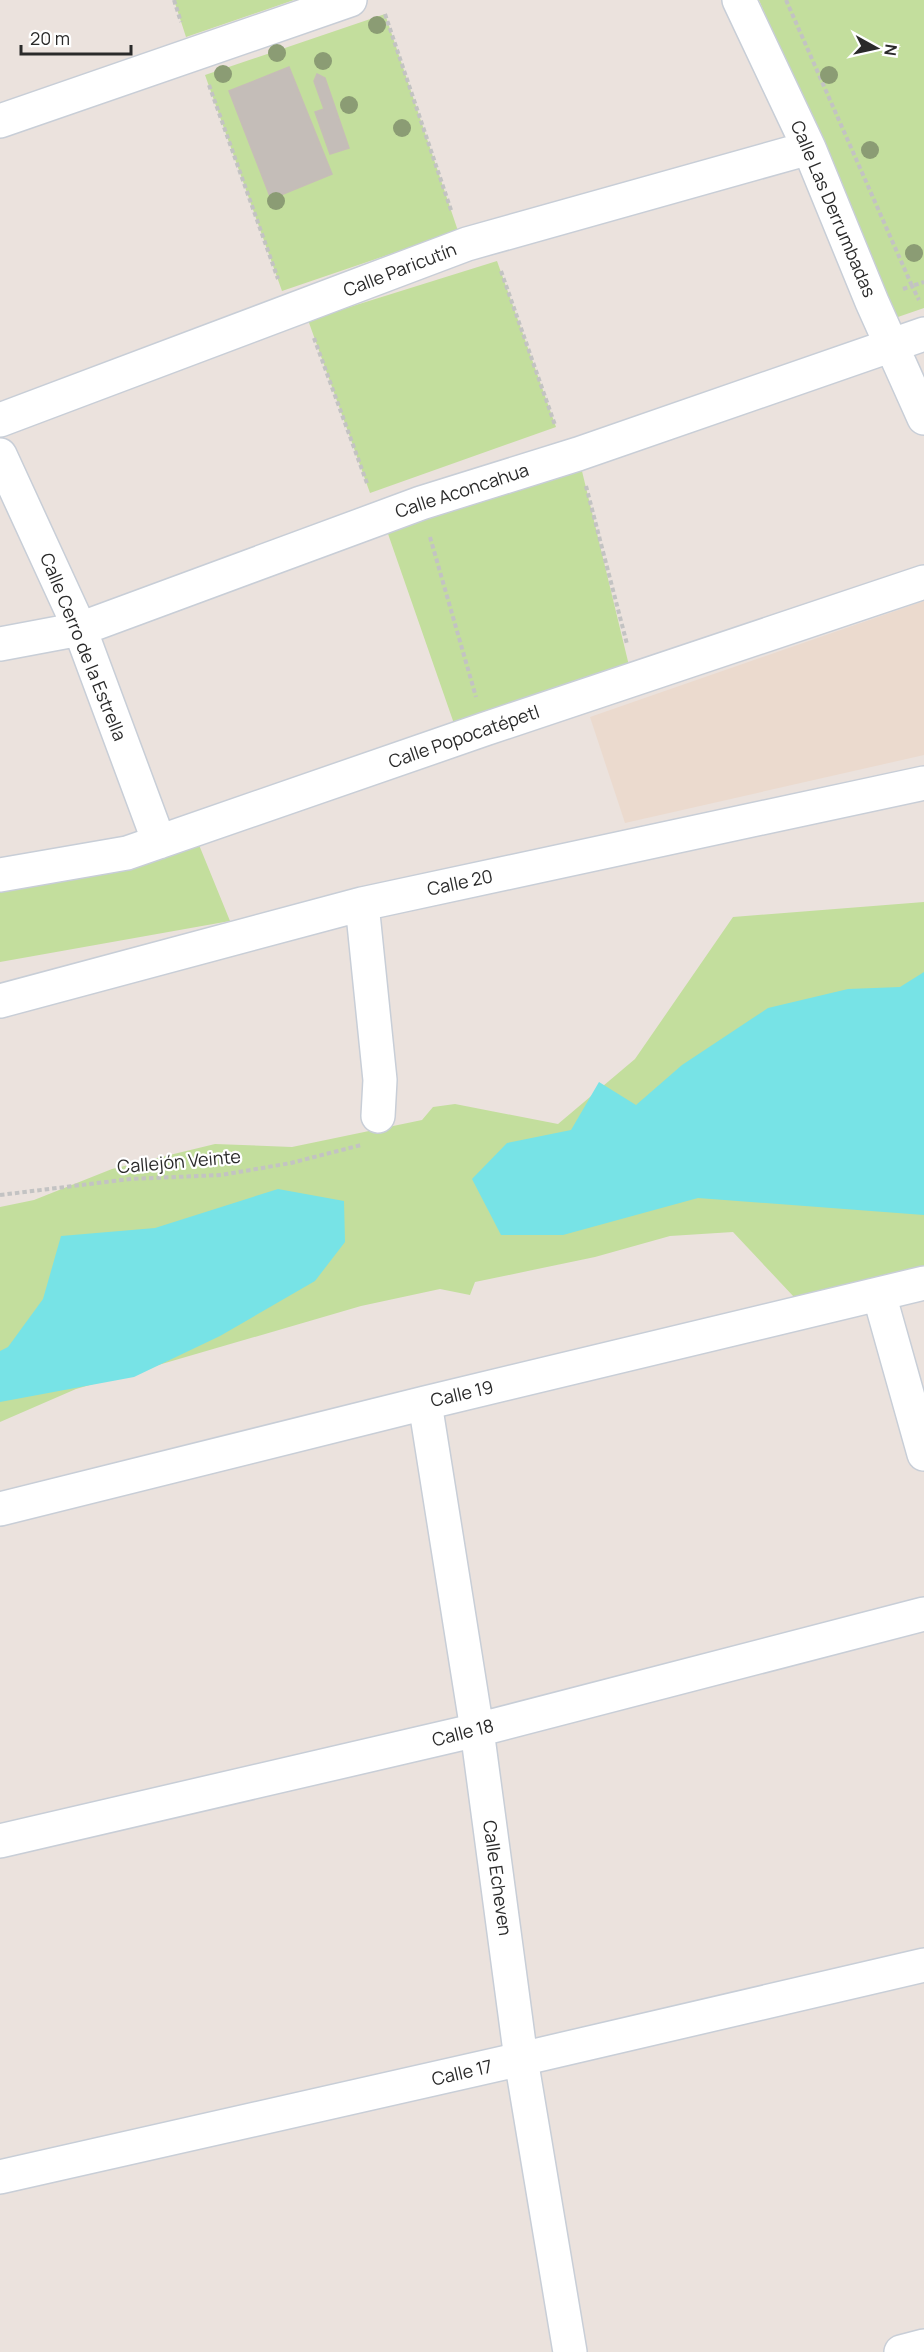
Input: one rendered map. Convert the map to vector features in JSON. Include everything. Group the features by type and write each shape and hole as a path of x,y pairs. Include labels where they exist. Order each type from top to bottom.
{"street":[{"path":"0,121 350,0"},
{"name":"Calle Las Derrumbadas","path":"739,0 809,148 891,346 924,418"},
{"name":"Calle Paricutín","path":"0,420 467,244 809,148"},
{"name":"Calle Aconcahua","path":"0,644 80,629 421,503 578,454 924,334"},
{"name":"Calle Cerro de la Estrella","path":"0,455 80,629 159,842"},
{"name":"Calle Popocatépetl","path":"0,875 127,853 485,729 924,582"},
{"name":"Calle 20","path":"0,1001 362,904 924,783"},
{"path":"362,904 380,1080 378,1116"},
{"name":"Calle 19","path":"0,1509 425,1403 924,1283"},
{"path":"879,1294 924,1454"},
{"name":"Calle Echeven","path":"425,1403 477,1730 521,2060 570,2352"},
{"name":"Calle 18","path":"0,1841 477,1730 924,1614"},
{"name":"Calle 17","path":"0,2177 521,2060 924,1965"},
{"path":"901,2352 924,2346"}],"path":[{"path":"786,0 912,286 924,282"},
{"path":"386,14 454,220"},
{"path":"205,75 279,280"},
{"path":"497,261 556,427 578,454 636,680"},
{"path":"312,331 379,518"},
{"path":"421,503 485,729"},
{"name":"Callejón Veinte","path":"0,1195 129,1179 221,1175 291,1163 362,1145 378,1116"}],"shaded area":[{"path":"924,601 924,755 625,823 590,717"}],"green space":[{"path":"174,0 294,0 186,37"},
{"path":"759,0 924,0 924,308 895,318"},
{"path":"385,14 458,231 282,291 205,75"},
{"path":"497,261 556,427 370,493 308,320"},
{"path":"581,467 632,678 459,738 387,531"},
{"path":"197,840 230,921 0,962 0,882"},
{"path":"924,902 924,1278 877,1291 794,1297 733,1232 670,1236 595,1257 475,1282 470,1295 440,1289 361,1306 76,1389 0,1422 0,1207 34,1200 112,1169 215,1144 292,1147 422,1120 433,1107 455,1104 558,1124 635,1059 733,917"}],"water":[{"path":"924,972 924,1215 698,1198 563,1235 501,1235 472,1179 507,1143 571,1130 599,1082 636,1105 682,1065 768,1008 848,989 900,987"},
{"path":"278,1189 344,1201 345,1242 315,1281 220,1336 134,1377 0,1402 0,1351 8,1347 43,1299 61,1236 155,1228"}],"building":[{"path":"289,67 332,174 271,199 229,91"},
{"path":"317,74 325,78 349,148 330,154 315,112 324,109 314,81"}]}
